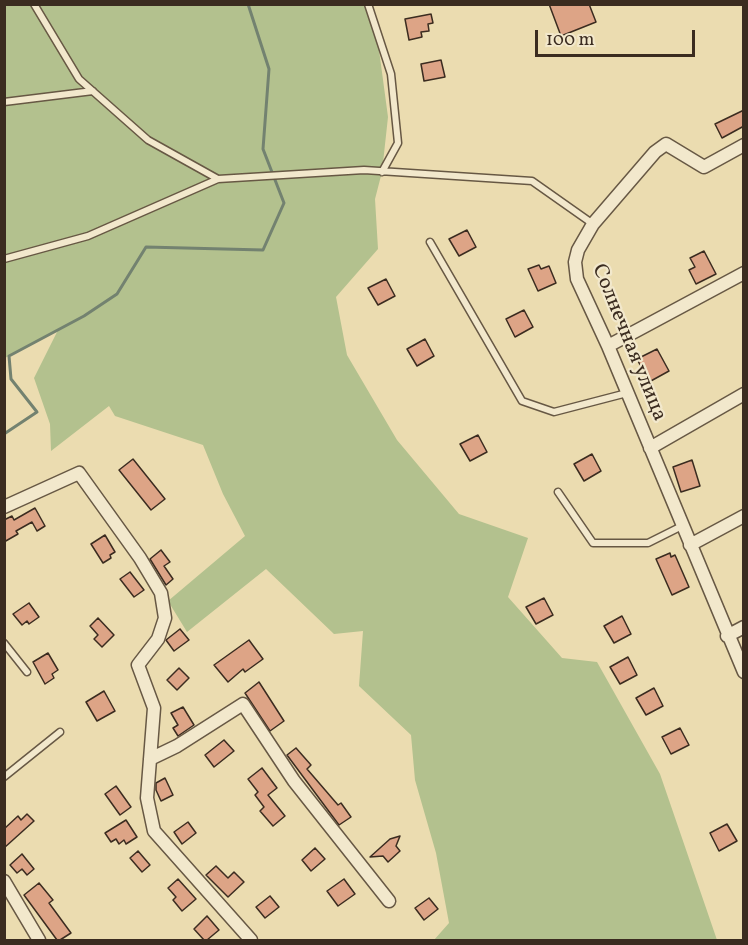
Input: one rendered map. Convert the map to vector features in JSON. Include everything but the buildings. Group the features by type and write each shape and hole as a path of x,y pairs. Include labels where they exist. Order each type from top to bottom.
{"street":[{"name":"Солнечная улица","path":"727,636 608,346 577,279 575,262 578,250 593,225 655,152 666,144 704,167 744,145"},
{"path":"608,346 744,273"},
{"path":"650,448 744,394"},
{"path":"4,507 79,473 140,558 161,593 165,618 162,629 158,639 138,665 154,708 147,798 154,831 250,940"},
{"path":"690,545 744,516"},
{"path":"744,627 727,636 744,672"},
{"path":"150,759 177,746 243,704 294,781 389,901"},
{"path":"4,881 39,940"}],"lane":[{"path":"34,4 80,79 148,140 218,178"},
{"path":"368,4 391,74 398,143 382,172"},
{"path":"4,102 93,91"},
{"path":"4,259 88,236 218,178 364,170 532,181 593,225"},
{"path":"430,242 522,401 554,412 627,393"},
{"path":"558,492 593,543 648,543 682,526"},
{"path":"4,643 27,672"},
{"path":"4,777 60,732"}],"green space":[{"path":"5,5 365,5 372,13 388,117 382,172 375,199 378,249 336,297 347,355 397,440 459,514 528,538 508,597 562,658 597,662 660,774 717,940 434,940 449,923 436,853 415,780 411,735 359,686 363,631 334,634 266,569 187,632 168,601 245,536 223,494 203,445 115,416 109,406 51,451 50,424 34,378 58,330 5,358 5,102 76,92 5,98"}],"waterway":[{"path":"4,434 37,412 11,379 9,356 84,316 117,294 146,247 263,250 284,203 263,149 269,69 248,4"}]}
